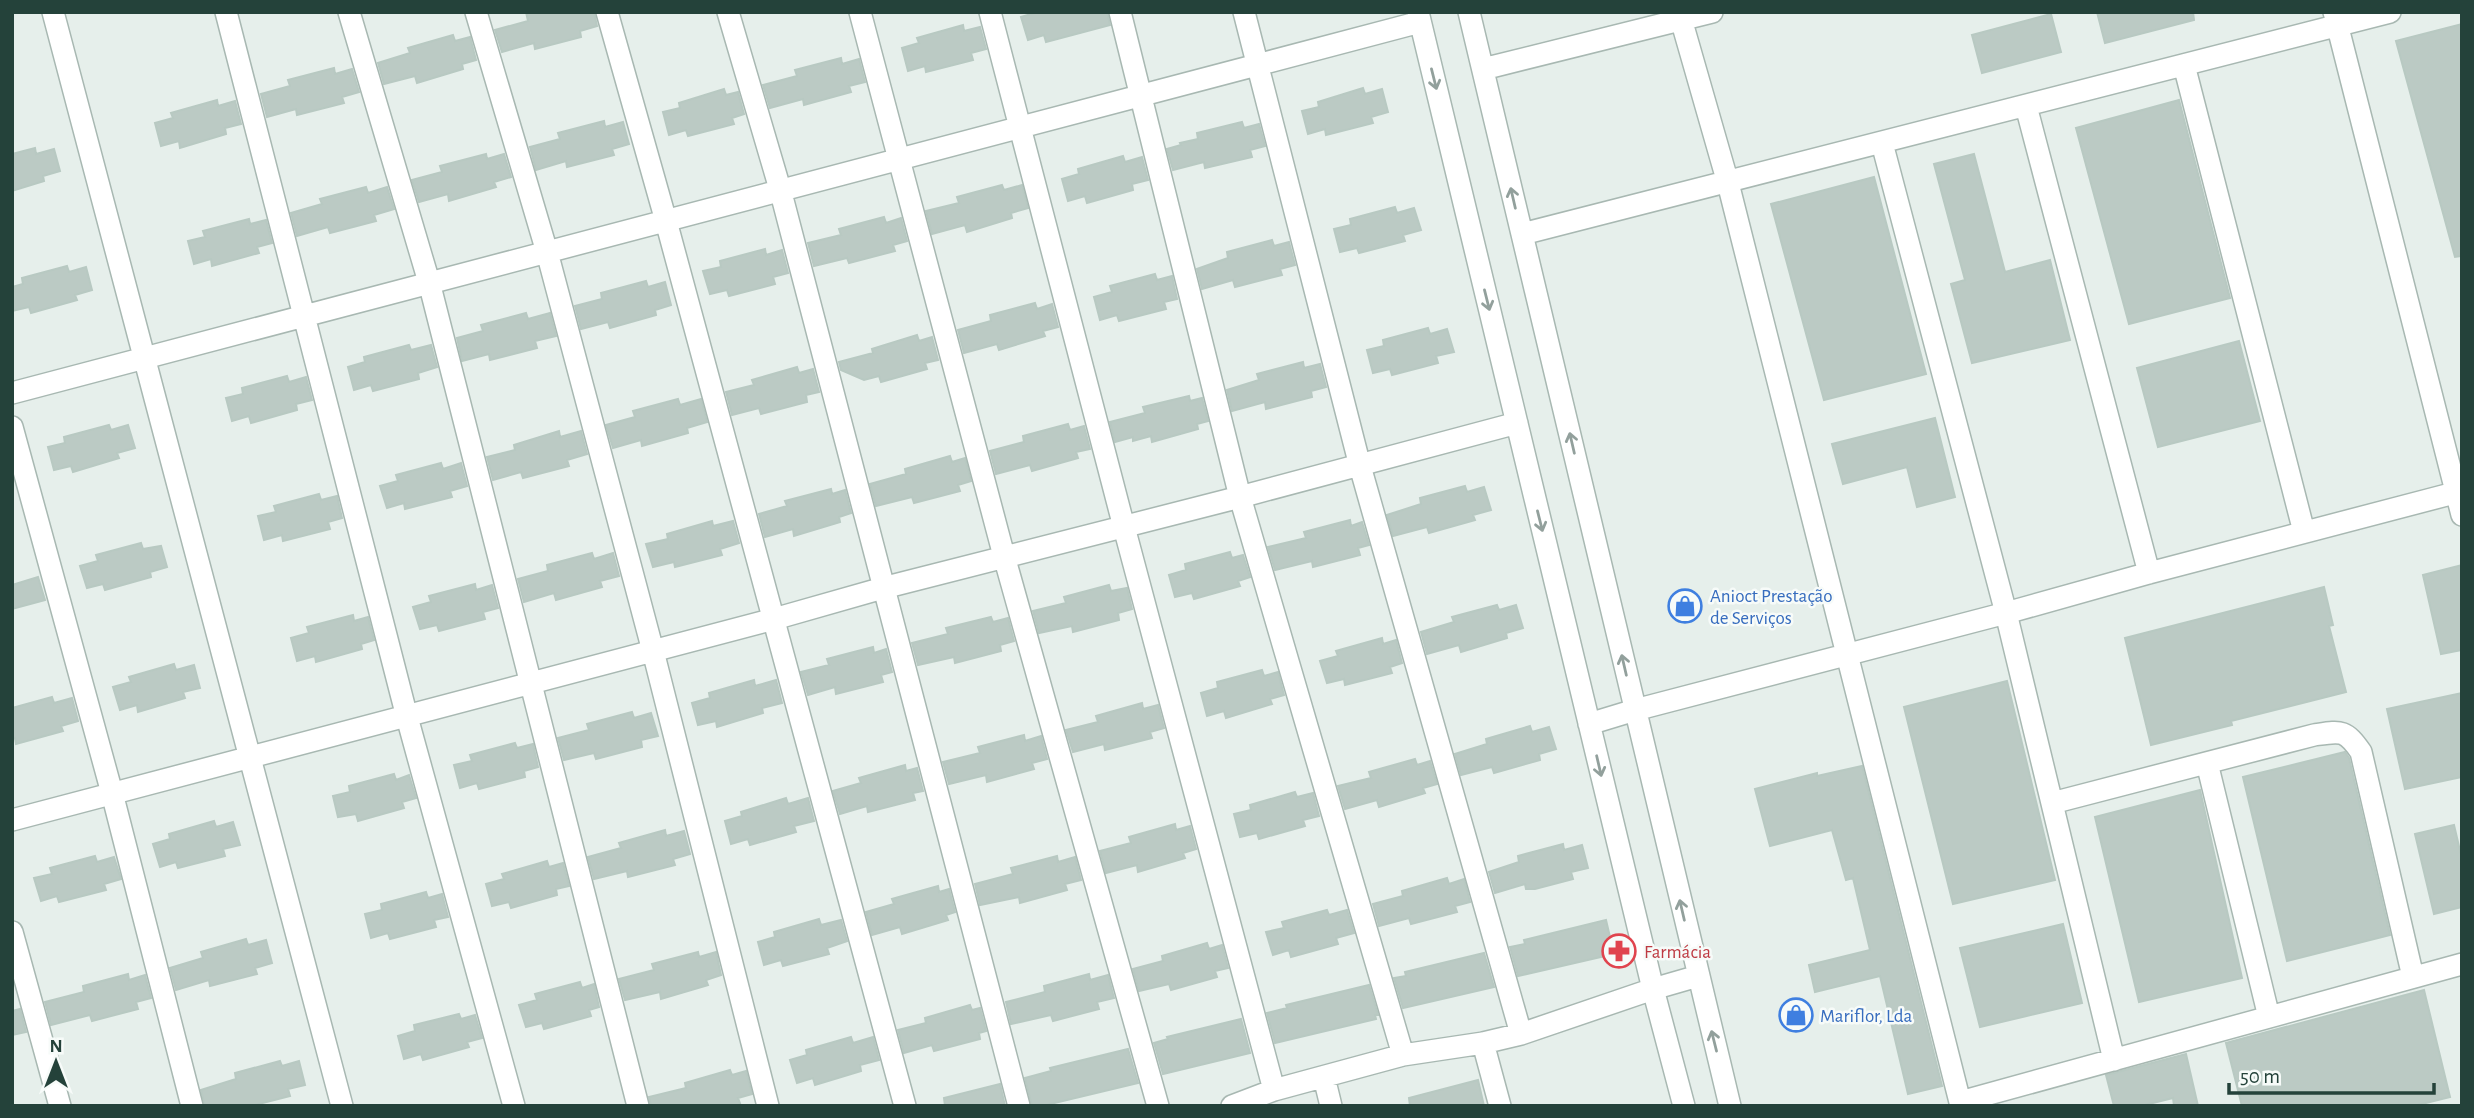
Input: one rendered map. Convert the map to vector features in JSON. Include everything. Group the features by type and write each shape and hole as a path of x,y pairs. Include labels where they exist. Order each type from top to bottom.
{"street":[{"path":"53,12 143,359 252,756 342,1106"},
{"path":"226,12 407,717 514,1106"},
{"path":"349,12 429,282 638,1106"},
{"path":"476,12 547,252 653,651 768,1106"},
{"path":"607,12 905,1106"},
{"path":"728,12 780,190 1019,1106"},
{"path":"860,12 1004,556 1158,1106"},
{"path":"990,12 1274,1090"},
{"path":"1120,12 1240,497 1403,1055"},
{"path":"1244,12 1360,466 1521,1034"},
{"path":"1469,12 1730,1106"},
{"path":"1483,69 1680,16 1712,12"},
{"path":"1522,234 2184,65 2336,19 2390,12"},
{"path":"1680,16 1728,183 1961,1104 2462,964"},
{"path":"12,393 1141,96 1419,17 1653,989 1684,1106"},
{"path":"2336,19 2459,492 2462,515"},
{"path":"2184,65 2304,532"},
{"path":"2026,106 2149,573"},
{"path":"1882,143 2006,613 2114,1060"},
{"path":"12,820 1004,556 1360,466 1517,423"},
{"path":"12,427 112,793 192,1106"},
{"path":"1589,724 1847,653 2459,492"},
{"path":"2052,803 2314,735 2336,732 2350,737 2361,752 2413,977"},
{"path":"2207,762 2269,1017"},
{"path":"12,932 60,1106"},
{"path":"1232,1106 1274,1090 1403,1055 1483,1043 1521,1034 1698,976"},
{"path":"1483,1043 1500,1106"},
{"path":"1324,1077 1331,1106"}],"building":[{"path":"526,12 594,12 597,26 580,31 581,37 535,49 534,43 502,52 495,30 528,21"},
{"path":"1038,12 1107,12 1110,25 1046,42 1044,35 1028,40 1021,17"},
{"path":"2097,12 2193,12 2194,20 2105,43"},
{"path":"2051,14 2061,52 1982,73 1972,35"},
{"path":"2462,24 2462,256 2455,257 2396,41"},
{"path":"963,25 964,31 980,27 986,49 971,53 973,60 926,72 925,66 908,71 902,48 919,43 917,38"},
{"path":"453,35 455,41 470,37 476,60 462,64 463,69 417,83 415,76 384,84 378,63 410,53 408,48"},
{"path":"841,58 842,64 859,59 865,82 849,86 851,92 804,105 803,99 770,108 763,85 797,76 795,70"},
{"path":"334,68 335,74 352,69 359,92 342,97 344,103 297,115 296,109 267,117 261,94 290,86 288,80"},
{"path":"1363,88 1365,94 1382,89 1388,112 1371,117 1373,123 1326,135 1325,129 1308,134 1302,111 1319,107 1318,102"},
{"path":"724,89 726,95 738,92 744,114 732,118 734,124 688,136 686,130 669,135 663,112 680,108 679,103"},
{"path":"217,100 218,106 235,101 241,124 225,128 226,134 180,148 179,141 161,146 155,123 173,118 171,113"},
{"path":"2179,100 2230,298 2129,324 2076,128"},
{"path":"604,121 605,127 623,122 629,144 612,149 614,155 567,167 566,161 536,170 530,147 560,139 558,133"},
{"path":"1242,122 1244,128 1259,124 1265,146 1250,150 1252,157 1205,168 1204,162 1173,170 1167,149 1198,139 1197,133"},
{"path":"35,148 36,154 54,149 60,171 43,176 44,181 12,191 12,154"},
{"path":"486,154 487,159 504,154 511,177 494,182 496,187 449,201 448,194 419,202 412,180 442,172 440,166"},
{"path":"1974,154 2005,272 2050,260 2070,340 1972,363 1951,284 1965,280 1934,164"},
{"path":"1123,156 1125,162 1142,157 1148,180 1132,184 1133,190 1087,203 1085,196 1068,201 1062,179 1079,174 1078,169"},
{"path":"1874,177 1926,374 1824,400 1771,204"},
{"path":"1002,185 1004,190 1022,185 1028,208 1011,213 1012,218 967,232 965,225 932,234 926,211 959,203 957,197"},
{"path":"366,187 368,193 387,187 394,209 374,215 376,221 330,233 328,227 297,236 291,213 322,204 320,199"},
{"path":"1395,207 1397,213 1414,208 1421,230 1403,235 1405,241 1359,253 1357,248 1340,252 1334,229 1351,225 1350,219"},
{"path":"884,217 886,223 901,218 907,241 893,245 895,251 849,263 847,258 814,266 808,243 841,235 839,229"},
{"path":"249,219 250,224 266,220 272,243 257,247 259,253 212,266 211,259 194,264 188,241 205,237 203,231"},
{"path":"1272,240 1274,246 1289,242 1295,265 1280,269 1282,275 1235,287 1233,280 1202,289 1197,269 1228,258 1227,252"},
{"path":"765,249 766,255 782,250 788,273 773,277 775,284 729,296 727,290 710,294 703,271 721,267 720,261"},
{"path":"67,266 69,272 86,267 92,290 75,295 77,300 31,313 29,307 12,311 12,287 23,284 22,278"},
{"path":"1155,274 1157,280 1172,276 1177,299 1164,302 1166,309 1119,321 1117,315 1100,320 1094,297 1112,292 1110,286"},
{"path":"646,281 648,287 665,282 671,305 655,310 656,315 610,328 608,322 581,329 575,306 602,299 601,293"},
{"path":"1035,303 1037,309 1052,304 1058,327 1043,331 1045,336 999,350 997,344 964,353 958,330 991,321 990,315"},
{"path":"526,313 528,319 550,313 556,336 535,341 537,348 490,360 489,354 462,361 457,338 483,331 481,325"},
{"path":"1428,328 1430,334 1447,329 1454,352 1436,356 1438,363 1392,375 1390,369 1373,373 1367,350 1384,346 1383,340"},
{"path":"917,335 919,341 932,337 938,360 925,363 927,369 881,382 879,376 864,380 841,370 839,362 873,353 872,349"},
{"path":"2239,341 2260,421 2158,447 2137,368"},
{"path":"409,345 411,350 431,345 437,367 418,373 419,379 373,391 371,385 354,390 348,367 365,362 364,357"},
{"path":"1303,362 1304,368 1320,364 1326,387 1311,391 1312,397 1266,409 1265,402 1232,411 1227,390 1259,380 1257,374"},
{"path":"797,367 799,373 813,369 819,392 806,395 807,402 761,414 759,408 732,415 726,392 754,385 752,380"},
{"path":"287,376 289,382 306,377 312,400 296,404 297,410 251,423 249,416 232,421 226,398 243,394 242,388"},
{"path":"1189,396 1190,401 1202,398 1208,421 1197,424 1198,429 1152,442 1151,436 1115,442 1110,422 1145,413 1143,407"},
{"path":"678,399 680,405 701,399 707,422 687,428 688,433 642,446 641,440 613,448 606,425 635,417 633,411"},
{"path":"1935,418 1955,497 1917,507 1907,467 1843,484 1832,444"},
{"path":"1068,424 1070,430 1084,426 1090,449 1076,452 1078,458 1032,471 1030,465 996,474 990,451 1024,442 1023,436"},
{"path":"109,425 111,430 128,425 135,448 117,453 119,458 73,472 71,466 54,470 48,447 65,443 64,437"},
{"path":"559,431 560,437 581,431 587,454 567,460 569,466 523,478 521,472 493,480 487,457 515,450 514,445"},
{"path":"950,456 952,462 965,458 971,481 958,485 960,491 914,503 912,497 876,506 870,484 906,474 905,469"},
{"path":"441,463 443,469 461,463 467,486 450,491 452,497 405,509 404,503 387,508 380,486 398,481 396,475"},
{"path":"1465,486 1467,492 1484,487 1491,510 1473,515 1475,520 1429,533 1427,527 1393,536 1387,515 1421,504 1420,498"},
{"path":"831,489 832,494 845,490 851,513 839,517 840,522 794,536 793,529 765,537 759,514 787,506 785,501"},
{"path":"319,494 321,500 337,496 342,518 328,522 330,529 283,541 282,535 264,540 258,516 276,512 274,506"},
{"path":"1350,520 1351,526 1362,522 1369,545 1358,548 1360,555 1313,567 1312,561 1275,570 1268,547 1306,538 1304,532"},
{"path":"712,521 713,526 733,521 739,543 720,549 722,555 675,567 674,562 653,567 646,544 668,539 667,534"},
{"path":"141,543 143,549 161,546 167,567 150,572 151,577 105,590 103,584 87,588 80,566 98,561 96,555"},
{"path":"1230,552 1232,558 1243,555 1250,577 1238,581 1240,586 1194,599 1192,593 1175,597 1169,575 1186,570 1185,564"},
{"path":"592,553 594,559 613,553 619,576 600,581 602,587 556,600 554,593 524,602 518,579 548,571 547,565"},
{"path":"2462,565 2462,650 2441,654 2423,575"},
{"path":"38,577 45,600 12,609 12,585"},
{"path":"475,584 476,590 492,585 498,608 483,612 485,619 439,631 437,625 420,629 413,607 431,602 429,596"},
{"path":"1109,585 1111,591 1127,588 1132,609 1118,613 1119,620 1073,632 1072,626 1039,633 1033,611 1066,603 1064,597"},
{"path":"2324,587 2333,625 2329,626 2346,692 2231,721 2232,725 2151,745 2125,638"},
{"path":"1497,605 1499,610 1516,605 1523,628 1506,633 1507,638 1461,652 1459,645 1427,654 1421,632 1454,622 1452,617"},
{"path":"353,615 354,621 368,617 374,640 361,644 362,649 316,662 315,656 297,661 291,638 309,633 307,627"},
{"path":"991,617 993,622 1008,618 1014,641 1000,645 1001,651 955,663 954,657 918,665 912,643 948,634 946,628"},
{"path":"1382,638 1383,644 1396,640 1402,663 1390,667 1392,673 1345,685 1344,679 1327,683 1320,661 1338,656 1336,651"},
{"path":"873,647 874,653 886,649 892,672 881,675 883,682 836,694 835,687 808,695 801,672 829,665 827,659"},
{"path":"174,664 176,670 194,665 200,688 183,692 185,698 138,712 137,705 120,710 113,687 131,682 129,677"},
{"path":"1262,670 1264,676 1278,672 1284,695 1270,699 1272,704 1226,718 1224,711 1207,716 1201,693 1218,688 1217,682"},
{"path":"754,680 755,686 776,680 782,703 762,708 763,713 717,727 716,721 698,725 692,703 710,698 709,693"},
{"path":"2007,681 2055,880 1953,904 1904,707"},
{"path":"2462,693 2462,777 2405,789 2387,709"},
{"path":"52,697 54,703 72,698 78,721 61,726 63,731 16,744 15,738 12,739 12,708"},
{"path":"1142,703 1143,709 1158,705 1164,728 1150,732 1152,738 1105,750 1104,744 1073,752 1066,730 1098,722 1096,716"},
{"path":"632,712 634,718 651,713 658,736 641,740 642,747 596,759 594,753 564,760 558,738 589,730 587,724"},
{"path":"1530,726 1532,732 1549,727 1556,749 1539,754 1540,760 1494,773 1492,767 1461,775 1455,754 1487,744 1486,739"},
{"path":"1024,735 1025,741 1041,736 1047,759 1032,763 1034,769 987,782 986,775 949,784 943,762 980,753 978,747"},
{"path":"515,743 517,748 533,744 538,767 524,771 525,777 479,789 477,783 460,788 454,765 472,761 470,755"},
{"path":"2345,752 2349,758 2390,935 2287,961 2243,777"},
{"path":"1415,759 1417,765 1430,761 1437,784 1423,788 1425,793 1379,807 1377,800 1345,809 1338,786 1371,778 1369,772"},
{"path":"905,765 906,771 917,768 923,791 913,793 915,800 868,812 867,806 840,814 833,791 861,783 859,778"},
{"path":"1862,766 1942,1086 1908,1094 1880,976 1815,992 1809,965 1870,950 1853,878 1846,880 1832,830 1770,846 1755,789 1817,773 1817,776"},
{"path":"394,774 396,780 409,775 416,798 402,802 404,808 358,821 356,814 338,817 333,796 350,792 349,786"},
{"path":"2200,790 2242,978 2139,1002 2095,817"},
{"path":"1295,792 1297,797 1313,793 1319,816 1303,820 1305,826 1259,839 1257,833 1240,837 1234,814 1251,810 1250,805"},
{"path":"786,798 788,804 808,798 814,821 794,826 796,832 750,845 748,839 731,844 725,821 742,816 741,812"},
{"path":"214,821 216,827 233,822 240,845 223,849 225,856 178,868 176,862 160,867 153,844 170,839 169,834"},
{"path":"1175,824 1176,830 1190,826 1196,849 1183,853 1185,858 1138,872 1137,865 1106,873 1100,851 1131,843 1129,837"},
{"path":"2454,825 2462,859 2462,907 2434,914 2415,834"},
{"path":"665,830 666,836 684,831 690,854 673,859 675,865 628,877 627,871 594,879 588,857 621,848 619,843"},
{"path":"1563,844 1564,850 1582,845 1588,868 1571,872 1573,879 1535,889 1526,889 1525,884 1495,893 1489,872 1519,862 1518,856"},
{"path":"95,856 97,862 114,857 121,879 104,884 106,890 59,902 57,896 41,901 34,878 52,874 50,868"},
{"path":"1057,856 1058,862 1075,857 1081,880 1065,884 1067,890 1020,903 1019,897 980,905 975,884 1013,874 1011,868"},
{"path":"547,861 549,867 563,863 569,886 556,889 557,895 511,908 509,902 492,906 486,884 504,879 502,874"},
{"path":"1447,878 1449,884 1464,879 1470,902 1455,906 1457,912 1411,924 1409,918 1379,926 1373,904 1403,896 1402,891"},
{"path":"938,886 939,892 949,889 955,912 946,915 948,920 902,934 900,927 872,935 866,912 894,904 892,899"},
{"path":"426,892 428,898 442,894 448,917 434,920 436,927 390,939 388,933 371,938 365,914 382,910 381,904"},
{"path":"1327,910 1329,915 1347,910 1354,933 1336,938 1338,944 1291,957 1289,950 1273,955 1266,932 1284,928 1282,922"},
{"path":"819,919 821,925 841,920 847,941 827,948 829,954 783,966 781,960 764,965 758,942 775,937 774,932"},
{"path":"1606,920 1614,954 1518,976 1510,947 1525,944 1524,940"},
{"path":"2063,924 2082,1003 1980,1027 1960,948"},
{"path":"246,939 248,945 266,940 272,963 255,968 257,974 210,986 209,980 176,990 170,968 203,958 201,952"},
{"path":"1207,943 1209,949 1222,945 1228,968 1215,971 1217,977 1171,990 1169,984 1139,991 1133,969 1163,961 1162,956"},
{"path":"698,952 699,957 716,952 721,975 706,980 708,985 661,999 660,992 625,1000 619,979 654,970 652,964"},
{"path":"1484,953 1494,987 1403,1008 1394,978 1406,976 1405,972"},
{"path":"128,974 129,980 145,975 151,998 136,1002 138,1009 92,1021 90,1015 51,1025 45,1002 84,992 83,986"},
{"path":"1089,974 1090,980 1108,975 1114,998 1097,1002 1099,1009 1053,1021 1051,1015 1011,1024 1006,1002 1045,992 1044,986"},
{"path":"580,982 582,988 594,984 599,1007 589,1010 591,1016 544,1029 542,1023 526,1027 519,1005 537,1000 535,994"},
{"path":"1369,985 1378,1015 1375,1015 1376,1019 1275,1043 1267,1013 1287,1008 1286,1005"},
{"path":"2424,990 2450,1097 2414,1106 2242,1106 2226,1043"},
{"path":"970,1005 972,1010 980,1008 986,1031 979,1033 980,1039 934,1051 932,1045 904,1053 898,1030 926,1023 925,1018"},
{"path":"20,1009 26,1032 12,1035 12,1011"},
{"path":"459,1014 461,1019 475,1015 482,1038 467,1042 469,1047 423,1060 421,1054 404,1059 398,1036 415,1031 414,1025"},
{"path":"1241,1019 1250,1053 1163,1074 1154,1043 1168,1039 1167,1037"},
{"path":"851,1037 853,1043 873,1037 879,1060 860,1065 861,1071 815,1085 813,1078 797,1083 790,1060 807,1055 806,1050"},
{"path":"1128,1049 1138,1083 1042,1106 1032,1106 1025,1078 1051,1071 1050,1068"},
{"path":"2186,1054 2198,1106 2174,1106 2173,1098 2141,1106 2114,1106 2106,1075"},
{"path":"280,1061 282,1066 299,1061 305,1085 288,1089 290,1096 251,1106 205,1106 201,1090 236,1079 235,1073"},
{"path":"730,1070 732,1075 746,1071 752,1094 738,1098 741,1106 651,1106 649,1097 686,1088 685,1083"},
{"path":"1478,1080 1484,1106 1410,1106 1409,1098"},
{"path":"1000,1084 1005,1106 945,1106 944,1098"}],"place":[{"name":"Anioct Prestação de Serviços","path":"1685,606"},
{"name":"Farmácia","path":"1619,951"},
{"name":"Mariflor, Lda","path":"1796,1015"}]}
